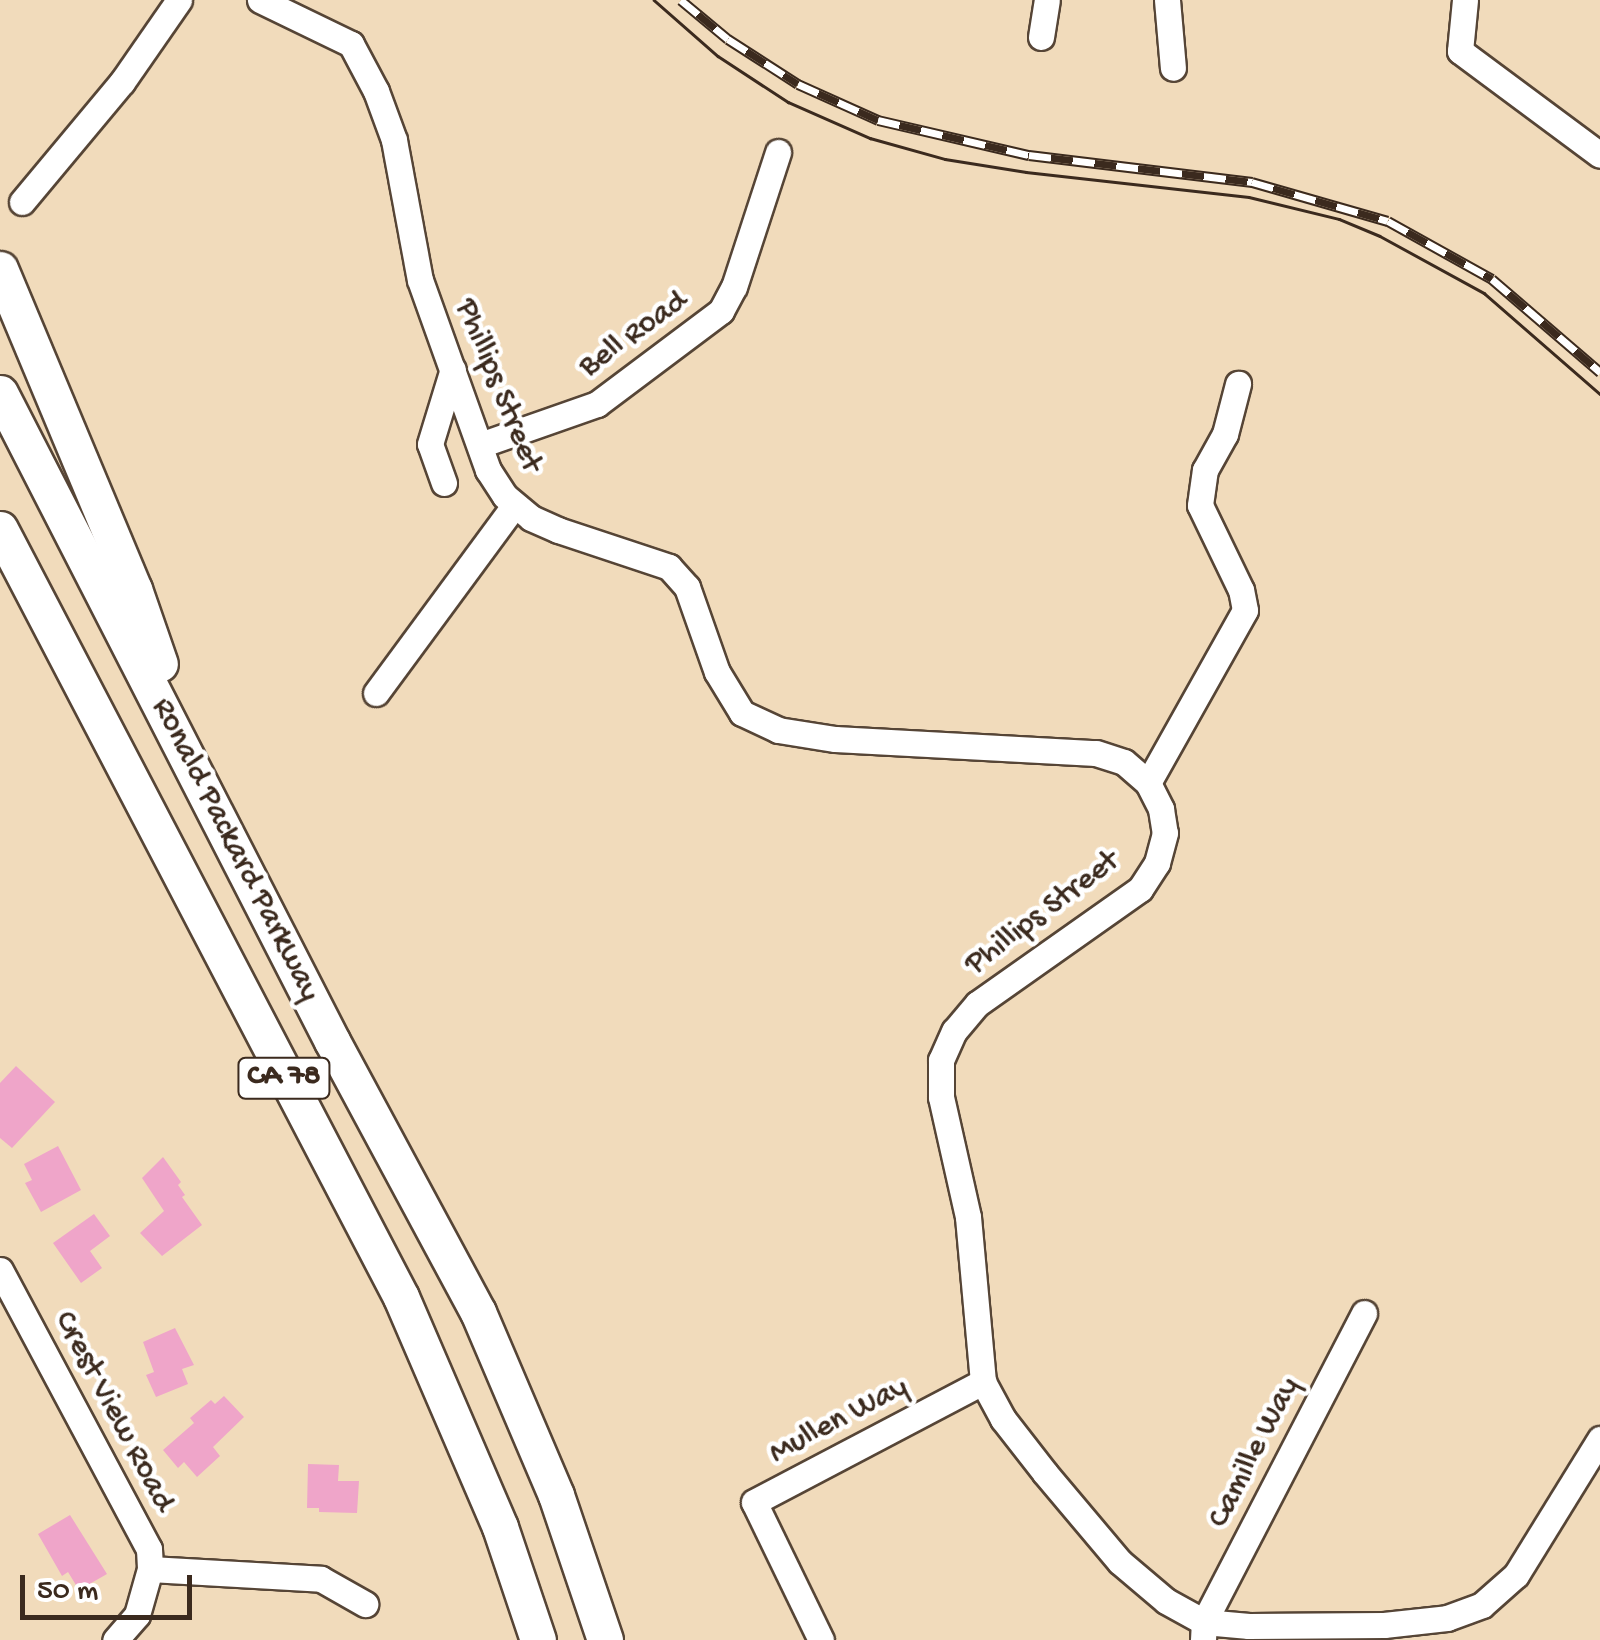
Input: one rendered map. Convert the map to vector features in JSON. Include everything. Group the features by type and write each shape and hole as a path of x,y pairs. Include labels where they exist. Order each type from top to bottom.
{"highway":[{"path":"0,269 134,589 204,788"},
{"name":"Ronald Packard Parkway","path":"0,392 332,1041 478,1312 556,1495 605,1640"},
{"name":"Ronald Packard Parkway","path":"0,528 401,1297 478,1474 538,1640"}],"street":[{"path":"22,202 122,82 179,0"},
{"name":"Phillips Street","path":"260,0 350,44 376,91 394,140 420,280 488,470 514,506 558,530 670,567 686,587 728,693 742,712 762,724 835,739 1096,753 1124,762 1148,783 1161,810 1165,834 1146,881 977,1004 954,1031 941,1060 941,1097 968,1217 983,1382 1034,1460 1120,1562 1204,1631 1250,1626 1384,1625 1447,1618 1482,1604 1516,1575 1600,1440"},
{"path":"1041,36 1046,0"},
{"path":"1167,0 1172,68"},
{"path":"1466,0 1460,51 1600,155"},
{"name":"Bell Road","path":"480,445 596,404 722,311 734,288 778,152"},
{"path":"444,483 430,444 453,369"},
{"path":"1148,783 1245,610 1242,590 1200,506 1205,470 1225,434 1238,384"},
{"path":"376,693 514,506"},
{"name":"Crest View Road","path":"0,1270 150,1549 150,1569"},
{"name":"Camille Way","path":"1204,1631 1364,1313"},
{"name":"Mullen Way","path":"822,1640 754,1502 983,1382"},
{"path":"115,1640 136,1615 150,1569 321,1579 365,1604"}],"building":[{"path":"16,1066 55,1102 12,1148 0,1138 0,1083"},
{"path":"58,1146 81,1190 41,1212 25,1183 32,1180 24,1164"},
{"path":"163,1157 181,1182 178,1185 185,1195 182,1197 202,1225 162,1256 140,1233 164,1211 142,1178"},
{"path":"94,1214 110,1236 90,1251 102,1268 81,1283 53,1243"},
{"path":"175,1328 194,1365 182,1369 188,1384 156,1397 146,1375 154,1372 143,1342"},
{"path":"224,1396 244,1417 213,1447 220,1456 197,1477 184,1462 178,1468 163,1450 194,1423 190,1418 211,1400 215,1404"},
{"path":"308,1464 339,1465 338,1481 359,1481 357,1513 307,1508"},
{"path":"70,1515 107,1574 79,1590 68,1572 62,1576 38,1534"}],"tram line":[{"path":"654,0 718,56 788,102 870,138 945,159 1026,172 1249,197 1339,219 1380,236 1484,293 1600,394"}],"railway":[{"path":"681,0 728,39 798,84 878,120 1029,155 1252,182 1388,221 1492,279 1600,372"}]}
